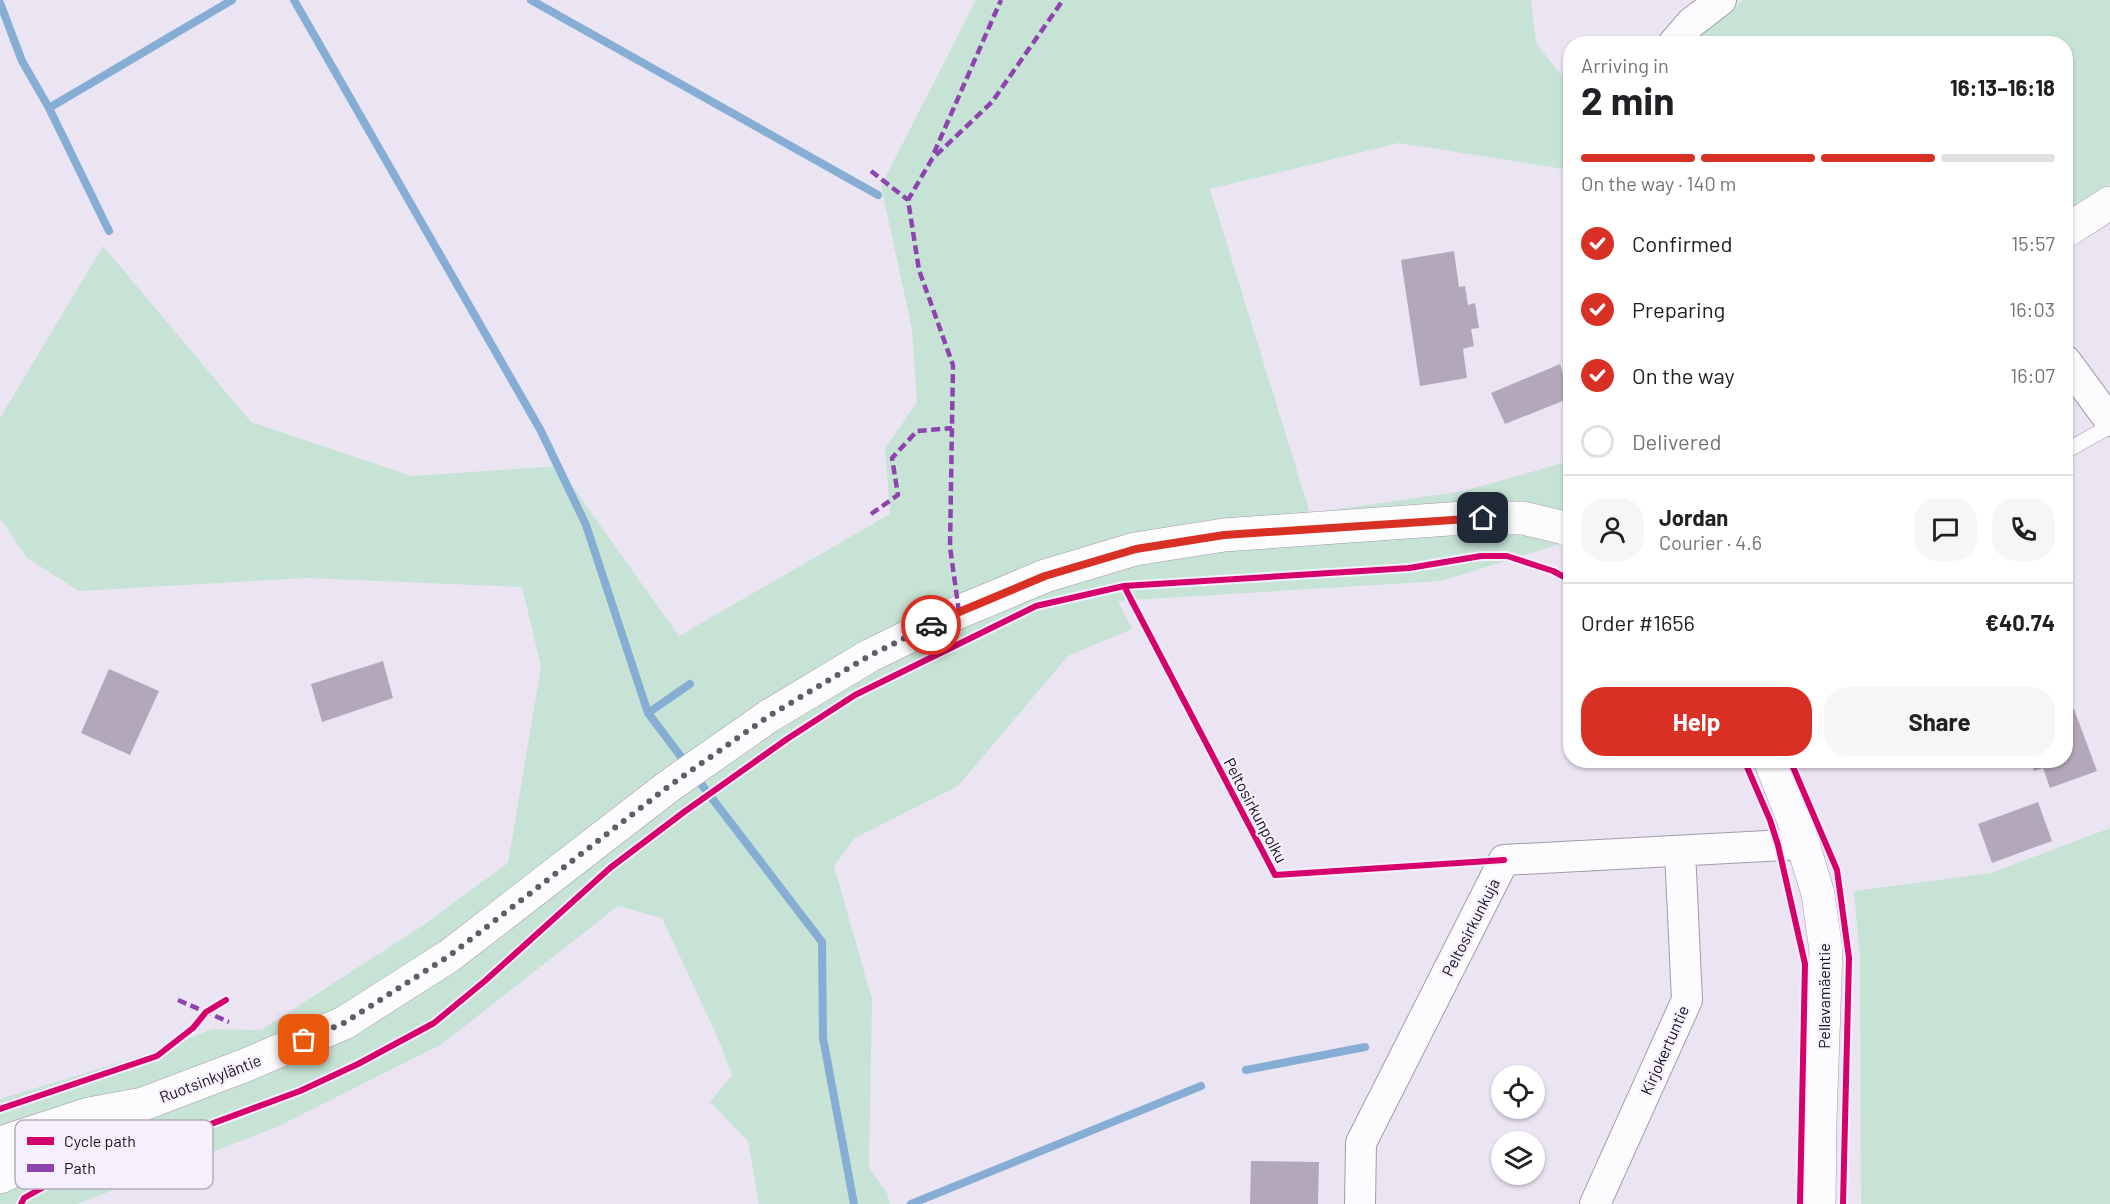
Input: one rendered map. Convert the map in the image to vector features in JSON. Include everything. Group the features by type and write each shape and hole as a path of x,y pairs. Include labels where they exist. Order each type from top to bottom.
{"street":[{"path":"1680,36 1691,23 1721,0"},
{"path":"2073,227 2110,203"},
{"path":"2073,371 2110,421"},
{"name":"Ruotsinkyläntie","path":"71,1120 89,1114 143,1104 246,1065 344,1023 449,956 669,786 769,716 869,656 959,612 1045,576 1136,549 1224,535 1463,518 1523,518 1563,528"},
{"name":"Pellavamäentie","path":"1773,768 1803,844 1818,894 1826,951 1819,1204"},
{"name":"Peltosirkunkuja","path":"1360,1204 1361,1143 1504,860 1803,844"},
{"name":"Kirjokertuntie","path":"1595,1204 1688,1000 1680,851"},
{"name":"Ruotsinkyläntie","path":"118,1120 143,1104"},
{"name":"Ruotsinkyläntie","path":"0,1143 15,1138"},
{"name":"Ruotsinkyläntie","path":"0,1177 15,1169"}],"lane":[{"path":"2073,447 2110,426"}],"green space":[{"path":"976,0 1531,0 1536,43 1563,77 1563,169 1399,143 1210,189 1310,513 1464,491 1563,463 1563,543 1441,581 1118,601 1132,629 1068,656 958,786 855,838 834,866 872,999 869,1168 887,1193 890,1204 759,1204 748,1141 710,1102 732,1075 717,1036 662,918 618,906 442,1044 277,1127 213,1152 213,1120 15,1120 15,1189 116,1189 77,1204 0,1204 0,1099 157,1051 212,1029 261,1030 422,926 508,863 541,667 522,587 307,578 79,591 27,558 0,518 0,418 103,246 251,422 412,476 558,466 679,636 890,514 885,449 917,402 912,329 881,186"},
{"path":"1743,0 2110,0 2110,184 2073,208 2073,36 1701,36"},
{"path":"2110,828 2110,1204 1861,1204 1860,957 1854,891 1991,873"}],"building":[{"path":"1454,251 1459,287 1465,286 1468,305 1475,303 1479,328 1471,329 1474,346 1463,349 1467,378 1420,386 1401,260"},
{"path":"1560,364 1563,374 1563,401 1505,424 1491,393"},
{"path":"383,661 393,698 322,722 311,684"},
{"path":"109,669 159,691 130,755 81,733"},
{"path":"2073,709 2097,771 2050,788 2043,768 2073,768"},
{"path":"2038,802 2052,841 1992,863 1978,824"},
{"path":"1251,1161 1319,1162 1318,1204 1250,1204"}],"waterway":[{"path":"109,231 49,108 232,0"},
{"path":"294,0 541,431 586,525 648,713 688,766"},
{"path":"531,0 878,195"},
{"path":"0,3 22,61 49,108"},
{"path":"648,713 690,684"},
{"path":"695,776 822,942 823,1038 854,1204"},
{"path":"1246,1070 1365,1047"},
{"path":"911,1204 1201,1086"}],"marked path":[{"path":"934,153 1001,0"},
{"path":"959,612 950,547 953,365 919,270 908,200 932,159 992,102 1063,0"},
{"path":"871,171 908,200"},
{"path":"871,514 898,495 892,458 917,431 952,428"},
{"path":"178,1000 229,1022"}],"cycle path":[{"path":"213,1123 300,1091 358,1064 434,1023 486,980 610,868 787,739 855,695 1036,606 1124,586 1409,568 1481,556 1507,556 1563,576"},
{"name":"Peltosirkunpolku","path":"1124,586 1275,875 1504,860"},
{"path":"1747,768 1778,845 1805,964 1800,1204"},
{"path":"1793,768 1837,870 1849,958 1843,1204"},
{"path":"0,1109 157,1056 193,1028 206,1012 226,1000"},
{"path":"21,1204 24,1198 40,1189"}],"way so far":[{"path":"304,1040 344,1023 449,956 669,786 769,716 869,656 931,625"}],"route":[{"path":"931,625 1045,576 1136,549 1224,535 1483,518"}]}
